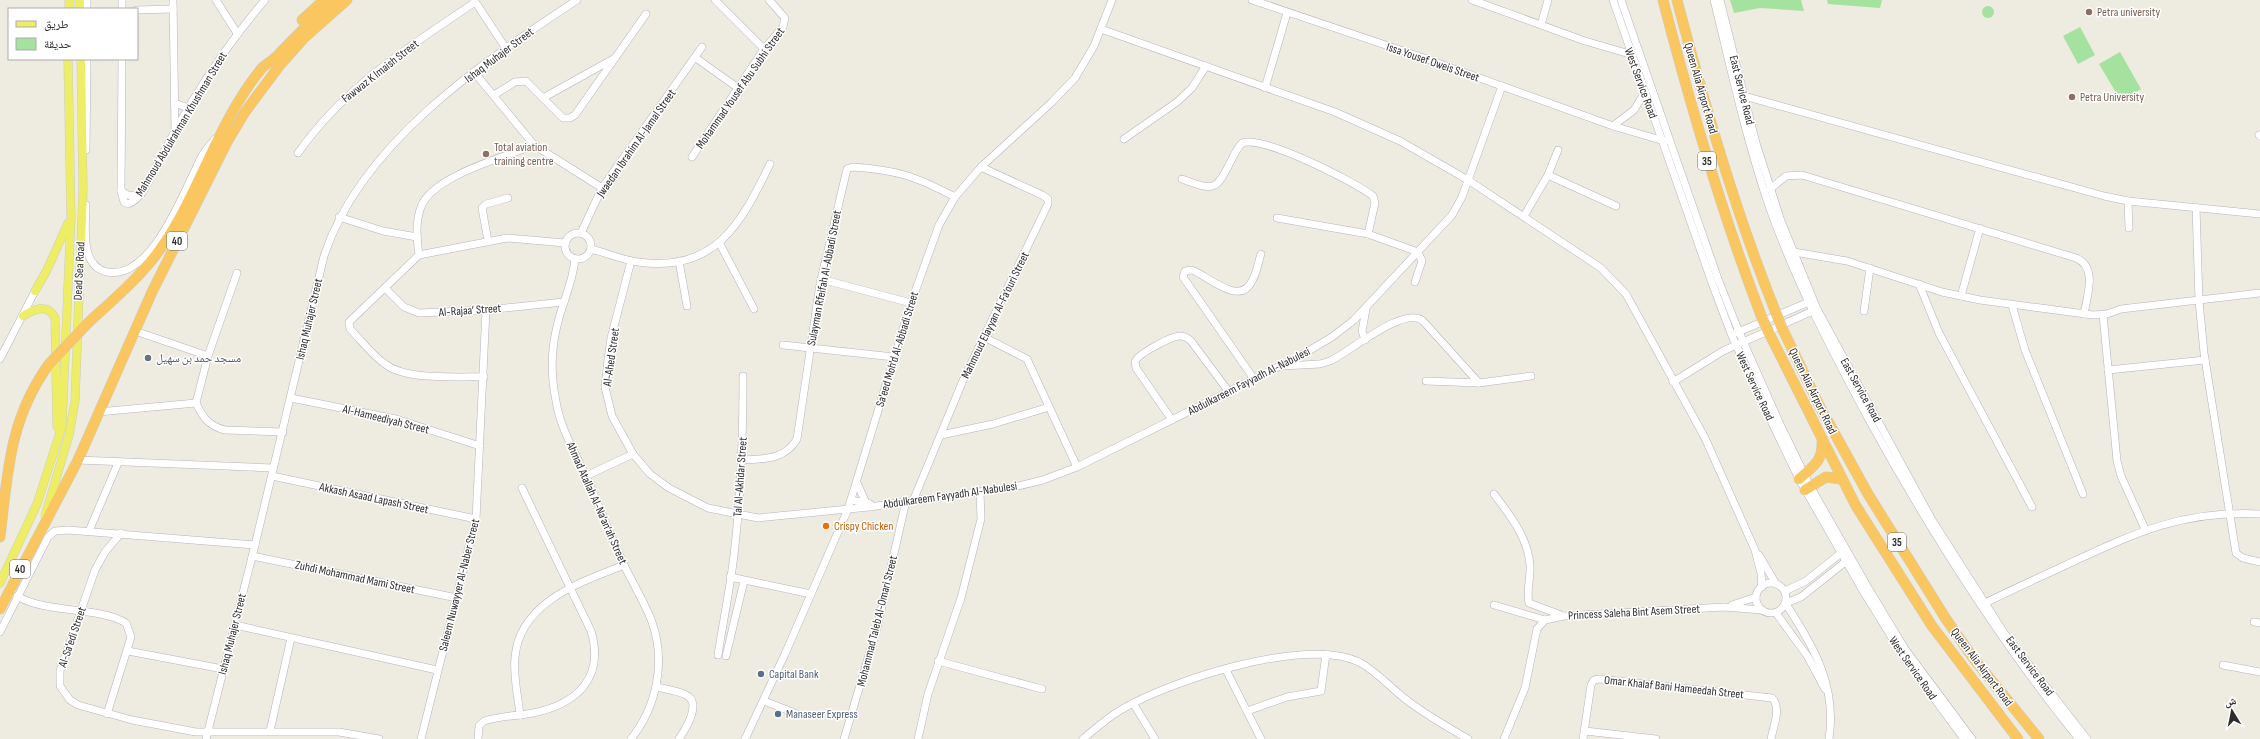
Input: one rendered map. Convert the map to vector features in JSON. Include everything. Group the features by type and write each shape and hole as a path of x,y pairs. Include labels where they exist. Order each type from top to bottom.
{"highway":[{"path":"263,67 265,59 324,0"},
{"name":"40","path":"0,610 78,460 98,412 192,208 244,112 300,37 335,0"},
{"name":"40","path":"0,537 12,445 18,421 35,383 49,364 89,322 141,274 163,245 185,208 223,129 263,67 347,0"},
{"name":"Queen Alia Airport Road","path":"1663,0 1721,204 1762,318 1769,333 1822,442 1856,506 1932,626 2018,739"},
{"name":"Queen Alia Airport Road","path":"1678,0 1723,164 1750,248 1782,328 1820,407 1868,494 1946,619 1974,659 2039,739"},
{"path":"1802,476 1812,469 1820,460 1822,442"},
{"path":"1808,488 1826,477 1841,479"},
{"path":"0,495 6,482"}],"main road":[{"path":"0,583 37,504 62,426 66,299 71,217 68,60"},
{"name":"Dead Sea Road","path":"42,528 72,420 83,190 81,60"},
{"path":"35,291 47,270 71,217"},
{"path":"66,299 77,310"},
{"path":"23,316 34,310 44,308 53,313 56,322 56,441"}],"street":[{"path":"173,0 175,130"},
{"path":"216,0 237,33"},
{"name":"Mahmoud Abdulrahman Khushman Street","path":"122,60 121,191 130,196 141,194 175,130 237,33 264,0"},
{"name":"Ishaq Muhajer Street","path":"207,736 283,432 324,256 339,216 388,150 412,126 505,47 577,0"},
{"path":"715,0 764,49"},
{"name":"Mohammad Yousef Abu Subhi Street","path":"692,157 764,49 785,21 781,13 769,0"},
{"name":"Sa'eed Moh'd Al-Abbadi Street","path":"745,739 764,701 848,509 911,303 936,232 955,197 981,167 1052,102 1075,78 1088,58 1112,0"},
{"name":"Issa Yousef Oweis Street","path":"1252,0 1424,58 1613,126 1662,141 1670,140"},
{"path":"1472,0 1631,56 1638,52"},
{"path":"1541,25 1548,0"},
{"name":"West Service Road","path":"1613,0 1631,56 1736,346 1840,553 1848,560 1905,649 1972,739"},
{"name":"West Service Road","path":"1621,0 1638,52 1739,332 1802,476"},
{"name":"East Service Road","path":"1714,0 1746,130 1762,186 1810,301 1932,520 1982,604 2036,686 2079,739"},
{"name":"East Service Road","path":"1720,0 1744,96 1770,189 1794,252 1810,301"},
{"path":"474,1 505,47"},
{"name":"Fawwaz K Imaish Street","path":"298,153 314,130 348,95 386,64 474,1"},
{"path":"138,10 173,9"},
{"path":"1265,88 1287,13"},
{"path":"494,95 515,82 523,80 563,118 568,119 573,117 646,14"},
{"path":"1101,29 1335,112 1400,141 1468,180 1524,216 1585,256 1615,280 1626,294 1705,438 1756,550 1776,584 1785,591 1786,604 1822,666 1831,710 1829,739"},
{"name":"Jwaedan Ibrahim Al-Jamal Street","path":"581,233 602,188 696,58 702,47"},
{"path":"543,98 616,57"},
{"path":"696,58 738,88"},
{"path":"87,60 86,244 92,262 105,272 121,272 128,269 148,254 169,222 203,154 223,129"},
{"path":"1124,139 1177,102 1192,88 1206,66"},
{"path":"474,72 534,145 602,188"},
{"name":"Abdulkareem Fayyadh Al-Nabulesi","path":"848,509 869,504 980,493 1037,482 1077,467 1229,392 1278,367 1332,336 1366,309 1452,215 1462,197 1502,86"},
{"path":"1613,126 1634,110 1645,92"},
{"path":"1744,96 2079,190 2128,201 2260,214"},
{"path":"174,103 189,108"},
{"path":"1182,179 1203,187 1214,186 1221,179 1242,143 1250,142 1272,148 1319,165 1373,196 1375,203 1368,234"},
{"path":"419,255 417,237 421,207 433,189 453,177 534,145"},
{"path":"1524,216 1548,175 1558,150"},
{"path":"591,249 631,261 660,264 679,261 701,254 720,244 734,230 754,197 770,164"},
{"name":"Mahmoud Elayyan Al-Fa‘ouri Street","path":"909,501 941,435 984,337 1048,203 1042,195 981,167"},
{"name":"Sulayman Rfeifah Al-Abbadi Street","path":"742,460 779,456 793,447 799,430 821,280 848,168 882,169 902,173 955,197"},
{"path":"1548,175 1616,206"},
{"path":"1770,189 1786,176 1802,175 1980,228 2083,261 2090,274 2084,314"},
{"path":"488,241 482,208 486,204 508,198"},
{"path":"2128,201 2129,228"},
{"path":"2196,207 2199,302 2205,360 2228,512 2236,553 2243,558 2260,562"},
{"path":"339,216 383,231 417,237"},
{"path":"1277,218 1368,234 1418,252 1422,261 1415,282"},
{"path":"1961,296 1980,228"},
{"path":"574,233 581,233 587,236 591,242 591,249 588,255 582,259 575,259 569,256 565,250 565,243 568,237 574,233"},
{"path":"484,377 414,375 395,370 381,361 350,329 349,324 351,319 419,255 507,238 565,243"},
{"path":"720,244 754,309"},
{"path":"1794,252 1834,258 1961,296 2012,305 2084,314 2102,315 2122,309 2199,302 2260,293"},
{"path":"1254,379 1183,277 1185,271 1192,270 1228,290 1240,291 1247,288 1253,280 1261,254"},
{"name":"Ahmad Atallah Al-Na‘an‘ah Street","path":"575,259 574,270 557,326 553,349 555,400 559,419 656,633 659,651 656,687 646,718 632,739"},
{"name":"Al-Ahed Street","path":"631,261 611,338 605,387 612,416 633,454 650,474 669,488 708,508 738,515 758,518 848,509"},
{"path":"679,261 687,306"},
{"path":"1864,311 1870,268"},
{"path":"237,273 208,356 196,403 205,420 217,428 225,430 283,432"},
{"path":"821,280 911,303"},
{"path":"1919,284 1939,333 2032,507"},
{"name":"Al-Rajaa‘ Street","path":"384,288 404,307 419,313 486,310 564,302"},
{"path":"0,359 35,291"},
{"path":"1732,336 1810,301"},
{"path":"2012,305 2025,350 2082,494"},
{"path":"1365,340 1362,331 1366,309"},
{"name":"Saleem Nuwayyer Al-Naber Street","path":"421,739 437,670 457,598 476,519 484,377 486,310"},
{"path":"1673,382 1710,358 1736,346 1743,341 1815,310"},
{"path":"2102,315 2117,461 2121,476 2145,529"},
{"path":"1278,367 1325,363 1396,322 1417,317 1423,321 1479,382"},
{"path":"135,331 208,356"},
{"path":"1172,420 1136,368 1135,362 1139,355 1175,337 1184,336 1191,341 1229,392"},
{"path":"984,337 1027,359 1077,467"},
{"path":"783,345 894,357"},
{"path":"2108,370 2205,360"},
{"name":"Tal Al-Akhdar Street","path":"718,655 738,515 742,460 743,376"},
{"path":"1426,381 1479,382 1531,376"},
{"name":"Al-Hameediyah Street","path":"291,398 396,419 480,446"},
{"path":"98,412 196,403"},
{"path":"941,435 993,424 1049,407"},
{"path":"586,476 633,454"},
{"path":"78,460 118,463 273,468"},
{"path":"89,531 118,463"},
{"name":"Akkash Asaad Lapash Street","path":"272,476 476,519"},
{"path":"857,482 869,504"},
{"path":"478,739 479,726 484,721 551,708 568,701 584,686 591,676 594,658 593,640 571,586 522,488"},
{"name":"West Service Road","path":"1808,488 1901,653 1964,739"},
{"path":"918,739 921,718 938,661 961,598 982,518 980,493"},
{"path":"1494,494 1515,523 1528,556 1530,566 1529,602 1564,616"},
{"name":"Abdulkareem Fayyadh Al-Nabulesi","path":"851,500 869,504"},
{"name":"Mohammad Taleb Al-Omari Street","path":"844,739 878,628 909,501"},
{"path":"1982,604 2145,529 2188,518 2228,512 2260,514"},
{"path":"0,632 49,535 61,530 121,533 255,546"},
{"name":"Al-Sa'edi Street","path":"121,533 100,559 60,671 60,686 70,700 107,714 207,736 262,736 270,732 380,739"},
{"path":"1756,550 1762,587"},
{"path":"1785,591 1806,581 1840,553"},
{"name":"Zuhdi Mohammad Mami Street","path":"252,556 457,598"},
{"path":"1776,584 1768,583 1762,587 1756,597 1757,604 1762,610 1771,614 1776,613 1786,604 1801,597 1848,560"},
{"path":"520,715 515,668 520,637 530,620 540,609 571,586 624,565"},
{"path":"730,577 811,594"},
{"path":"726,656 744,581"},
{"path":"17,596 35,603 121,620 126,623 131,638 107,714"},
{"name":"Princess Saleha Bint Asem Street","path":"1724,607 1746,602 1756,597"},
{"name":"East Service Road","path":"1982,604 2045,687 2087,739"},
{"path":"1494,605 1545,620 1536,633 1525,688 1504,739"},
{"name":"Princess Saleha Bint Asem Street","path":"1545,620 1564,616 1724,607 1762,610"},
{"path":"1776,613 1808,657 1828,694"},
{"path":"234,625 437,670"},
{"path":"270,732 291,638"},
{"path":"128,651 223,669"},
{"path":"1247,712 1287,697 1321,691 1326,654"},
{"path":"1084,739 1118,711 1133,703 1176,686 1226,670 1287,655 1326,654 1359,662 1418,708 1468,739"},
{"path":"938,661 1042,689"},
{"path":"2223,665 2260,672"},
{"path":"1226,670 1261,739"},
{"name":"Omar Khalaf Bani Hameedah Street","path":"1583,739 1590,685 1594,680 1600,679 1772,698 1777,705 1777,710 1771,739"},
{"path":"656,687 687,695 692,700 693,708 691,717 679,739"},
{"path":"764,701 800,715"},
{"path":"1133,703 1154,739"},
{"path":"1585,731 1628,738 1656,739"}],"green space":[{"path":"1730,0 1801,0 1804,11 1760,8 1734,13"},
{"path":"1827,0 1882,0 1880,8 1828,4"},
{"path":"1986,6 1990,6 1994,12 1990,18 1986,18 1982,14 1982,10"},
{"path":"2080,27 2095,55 2078,64 2063,36"},
{"path":"2120,52 2141,89 2121,101 2099,64"}],"place":[{"name":"Petra university","path":"2089,12"},
{"name":"Petra University","path":"2072,97"},
{"name":"Total aviation training centre","path":"486,154"},
{"name":"مسجد حمد بن سهيل","path":"148,358"},
{"name":"Crispy Chicken","path":"826,526"},
{"name":"Capital Bank","path":"761,674"},
{"name":"Manaseer Express","path":"778,714"}]}
